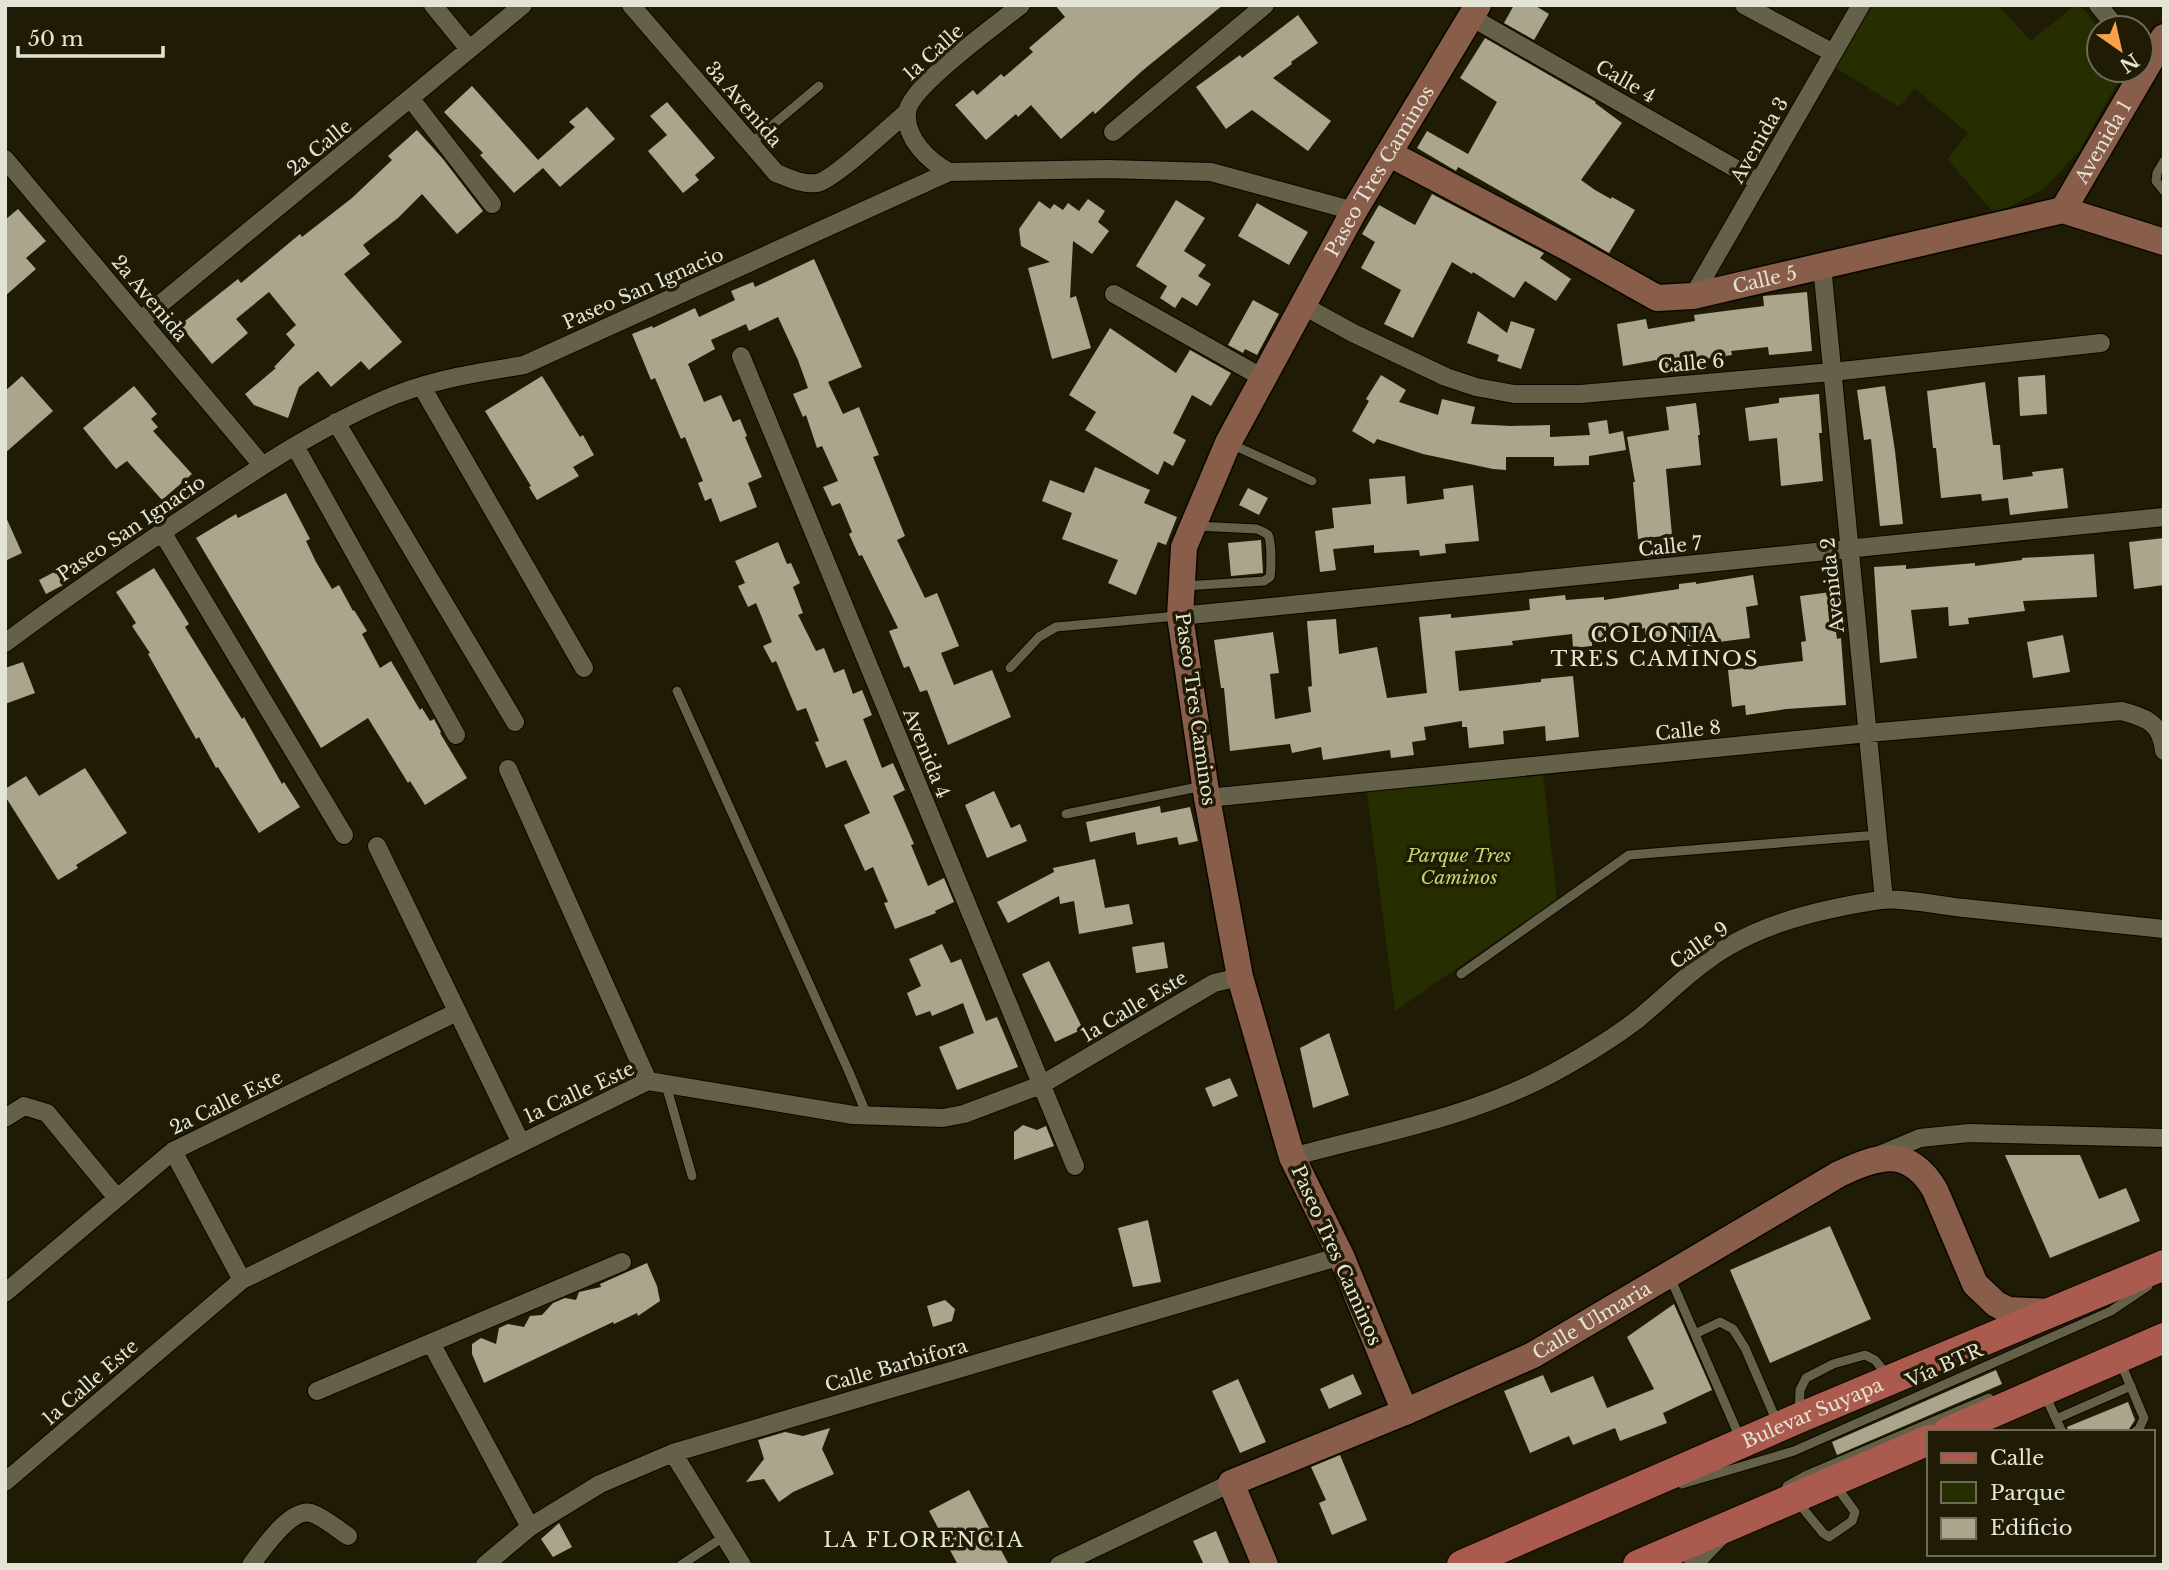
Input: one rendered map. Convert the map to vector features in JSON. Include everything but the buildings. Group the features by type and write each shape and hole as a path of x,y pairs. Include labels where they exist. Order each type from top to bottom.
{"main road":[{"name":"Bulevar Suyapa","path":"1462,1565 2052,1312 2158,1273"},
{"path":"1953,1430 2043,1391 2110,1356 2164,1336"},
{"path":"1644,1562 1788,1493 1833,1481 1927,1441"}],"street":[{"path":"433,5 469,49"},
{"name":"2a Calle","path":"141,320 523,5"},
{"name":"3a Avenida","path":"631,5 776,173 797,182 819,183 834,175 907,112"},
{"name":"1a Calle","path":"949,172 933,163 920,149 911,131 907,112 913,99 929,79 1021,5"},
{"path":"1113,132 1265,5"},
{"path":"1744,5 1833,53"},
{"name":"Avenida 3","path":"1693,296 1861,5"},
{"name":"Paseo Tres Caminos","path":"1405,1412 1341,1256 1292,1157 1240,976 1206,792 1181,616 1182,586 1184,547 1228,443 1354,211 1475,11"},
{"name":"Calle 4","path":"1475,11 1759,182"},
{"name":"Avenida 1","path":"2063,210 2131,84"},
{"path":"411,99 492,204"},
{"name":"Calle 5","path":"1390,154 1657,298 1693,296 2063,210"},
{"name":"2a Avenida","path":"5,159 262,465"},
{"name":"Paseo San Ignacio","path":"5,643 77,589 262,465 336,422 396,395 422,387 463,375 524,365 949,172 1108,169 1211,172 1354,211"},
{"path":"2063,210 2164,242"},
{"name":"Avenida 2","path":"1822,266 1884,900"},
{"path":"1114,294 1263,378"},
{"name":"Calle 6","path":"1302,306 1446,377 1476,387 1514,394 1581,394 1832,372 2101,343"},
{"name":"Avenida 4","path":"741,356 1074,1166"},
{"path":"422,387 584,668"},
{"path":"336,422 515,722"},
{"path":"295,446 456,735"},
{"name":"Calle 7","path":"1181,616 2164,517"},
{"path":"162,532 344,835"},
{"name":"Calle 8","path":"1206,792 2122,711 2148,718 2163,744"},
{"path":"508,769 657,1083"},
{"path":"377,846 521,1143"},
{"name":"Calle 9","path":"1292,1157 1450,1116 1506,1097 1554,1072 1635,1021 1699,965 1730,945 1795,918 1884,900 2164,929"},
{"name":"1a Calle Este","path":"5,1482 242,1280 521,1143 657,1083 853,1115 943,1118 964,1114 1041,1085 1214,983 1240,976"},
{"name":"2a Calle Este","path":"5,1293 173,1151 457,1012"},
{"path":"5,1118 24,1106 47,1113 117,1198"},
{"path":"1868,1160 1920,1138 1943,1134 2164,1137"},
{"path":"173,1151 242,1280"},
{"name":"Calle Ulmaria","path":"1059,1565 1231,1483 1405,1412 1533,1355 1839,1174 1868,1160 1901,1160 1916,1166 1927,1177 1975,1284 1996,1304 2008,1310 2052,1312"},
{"name":"Calle Barbifora","path":"485,1565 530,1527 600,1484 673,1453 1341,1256"},
{"path":"317,1391 622,1262"},
{"path":"431,1343 530,1527"},
{"path":"673,1453 742,1565"},
{"path":"1231,1483 1265,1565"},
{"path":"251,1565 290,1519 303,1512 313,1514 348,1536"},
{"path":"1693,1565 1739,1516"}],"lane":[{"path":"750,144 819,86"},
{"path":"2164,161 2156,181 2164,191"},
{"path":"1228,443 1312,481"},
{"path":"1182,586 1264,581 1270,577 1269,537 1265,532 1257,529 1193,525"},
{"path":"1010,668 1039,637 1056,627 1181,616"},
{"path":"677,691 867,1115"},
{"path":"1066,814 1206,792"},
{"path":"1461,974 1629,855 1878,835"},
{"path":"657,1083 692,1176"},
{"name":"Vía BTR","path":"1675,1486 1794,1451 2111,1311 2158,1273"},
{"path":"1670,1276 1743,1443"},
{"path":"1695,1334 1720,1322 1734,1329 1789,1423"},
{"path":"2110,1356 2132,1386 2144,1418 2138,1430"},
{"path":"2056,1419 2132,1386"},
{"path":"2043,1391 2061,1430"},
{"path":"1833,1481 1854,1512 1852,1521 1829,1537 1823,1534 1788,1493 1805,1476 2003,1392"},
{"path":"1569,1518 1648,1494"},
{"path":"681,1565 725,1536"}],"green space":[{"path":"1869,5 1998,5 2031,41 2075,5 2080,5 2087,14 2085,14 2085,84 2117,84 2079,151 2044,189 1995,214 1947,159 1968,133 1915,89 1899,107 1833,66"},
{"name":"Parque Tres Caminos","path":"1543,775 1557,899 1395,1011 1367,792"}],"district":[{"name":"COLONIA TRES CAMINOS","path":"1655,647"},
{"name":"LA FLORENCIA","path":"924,1540"}]}
